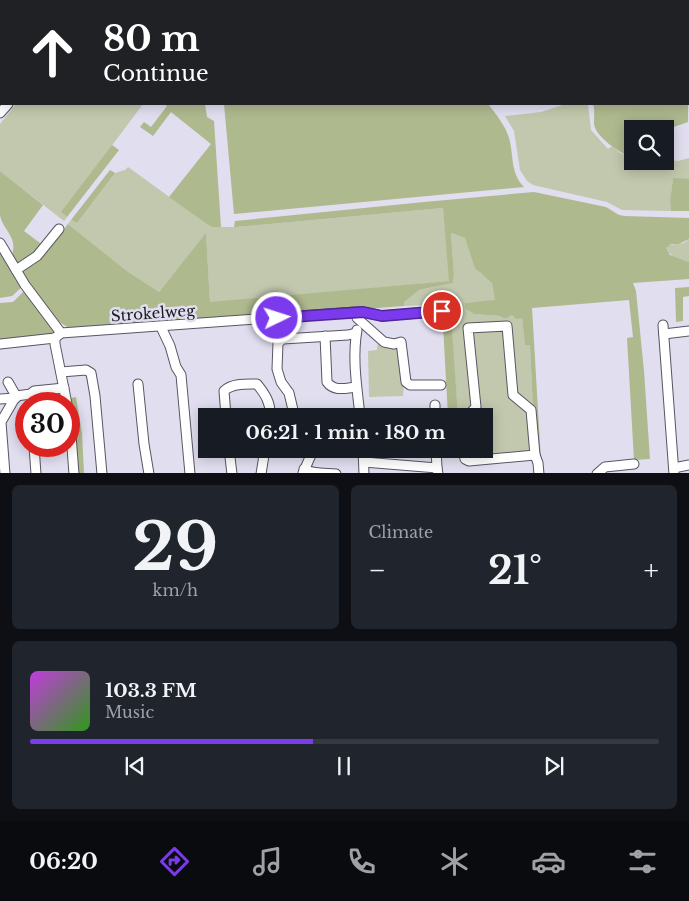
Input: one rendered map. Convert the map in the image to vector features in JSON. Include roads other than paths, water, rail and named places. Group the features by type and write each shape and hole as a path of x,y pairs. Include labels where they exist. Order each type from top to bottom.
{"street":[{"path":"16,270 37,256 59,230"},
{"path":"0,243 58,335 65,392"},
{"name":"Strokelweg","path":"0,344 58,335 161,327 356,315 363,312 382,316 442,311"},
{"path":"356,315 354,346 358,408"},
{"path":"356,315 384,342 394,344 401,342 406,382 410,385 441,385"},
{"path":"475,408 468,328 507,326 513,395 531,410 535,456 539,473"},
{"path":"161,327 170,346 176,367 181,375 190,473"},
{"path":"689,331 664,329 674,471 689,466"},
{"path":"293,408 289,393 281,382 277,369 278,342 283,339 356,333"},
{"path":"325,336 327,382 330,387 335,389 356,387"},
{"path":"61,372 86,370 91,373 96,396 102,473"},
{"path":"8,382 15,394"},
{"path":"138,384 148,473"},
{"path":"225,408 224,391 226,388 235,385 257,384 266,396 270,408"},
{"path":"33,392 64,388"},
{"path":"0,399 15,396"},
{"path":"5,473 2,422 15,398"},
{"path":"465,458 469,461 535,456"},
{"path":"35,457 36,473"},
{"path":"73,457 74,473"},
{"path":"230,458 232,473"},
{"path":"261,473 264,458"},
{"path":"304,471 309,458"},
{"path":"364,458 364,473"},
{"path":"364,462 437,471 436,458"},
{"path":"598,473 604,468 634,464"}]}
